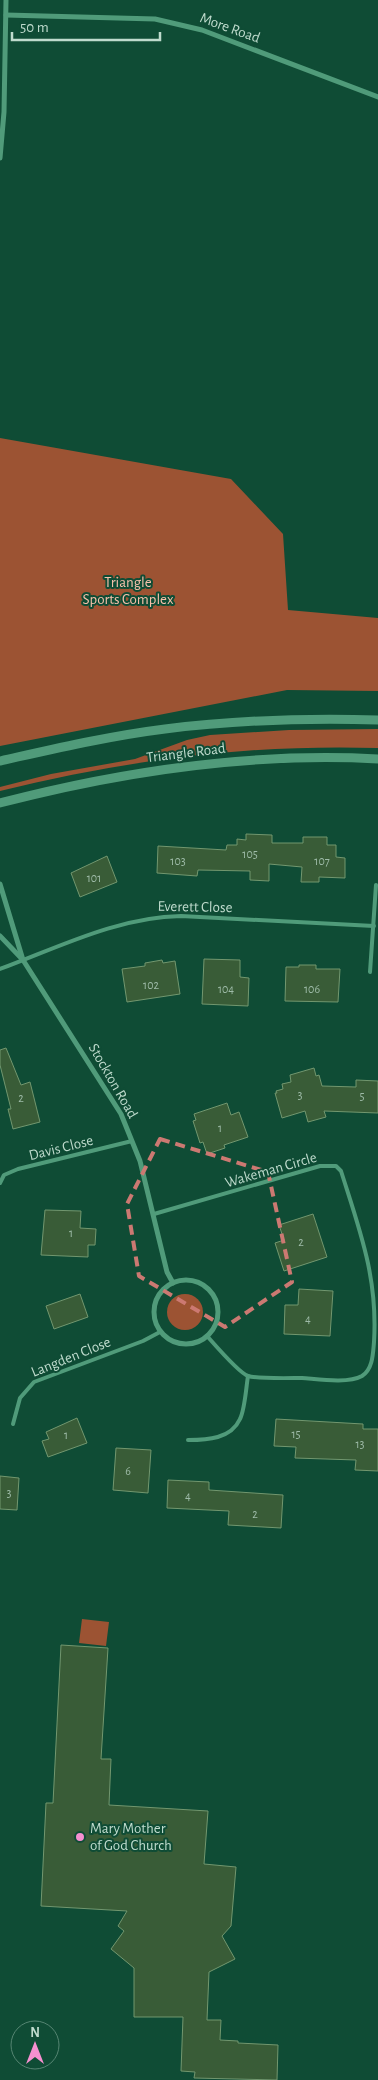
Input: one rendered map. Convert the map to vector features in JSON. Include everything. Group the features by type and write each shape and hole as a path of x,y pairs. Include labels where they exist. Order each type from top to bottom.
{"street":[{"path":"0,158 4,112 6,0"},
{"name":"More Road","path":"6,15 155,19 202,30 378,97"},
{"name":"Triangle Road","path":"0,761 91,741 164,729 307,718 378,720"},
{"name":"Triangle Road","path":"0,803 124,775 225,761 378,759"},
{"name":"Stockton Road","path":"0,884 23,960"},
{"name":"Stockton Road","path":"0,936 23,960 121,1114 140,1161 167,1272 173,1283"},
{"path":"190,1280 200,1283 215,1298 218,1316 213,1331 194,1344 186,1345 172,1341 160,1332 155,1322 154,1311 156,1301 161,1292 173,1283 190,1280"}],"lane":[{"path":"370,972 376,885"},
{"name":"Everett Close","path":"0,968 116,926 158,916 374,926"},
{"name":"Davis Close","path":"0,1183 4,1175 18,1170 132,1141"},
{"name":"Wakeman Circle","path":"154,1214 320,1166 336,1166 341,1172 366,1247 370,1270 375,1319 370,1366 361,1377 352,1380 248,1376"},
{"name":"Langden Close","path":"13,1424 20,1398 34,1382 143,1341 160,1332"},
{"path":"188,1440 219,1438 240,1419 248,1376 219,1350 208,1336"}],"highlighted area":[{"path":"160,1139 268,1172 292,1282 225,1327 139,1276 127,1204"}],"green space":[{"name":"Triangle Sports Complex","path":"0,438 231,479 283,534 288,610 378,618 378,691 287,690 0,746"},
{"path":"378,729 378,748 282,749 188,756 93,771 0,791 0,787 51,774 135,759 187,740 210,735 289,730"},
{"path":"185,1294 192,1295 198,1299 202,1305 202,1319 198,1325 192,1329 185,1330 178,1329 172,1325 168,1319 167,1312 168,1305 172,1299 178,1295"},
{"path":"82,1619 109,1622 106,1646 79,1643"}],"building":[{"path":"246,834 272,835 272,843 303,843 303,837 327,837 327,845 336,845 336,857 345,858 345,878 319,877 319,882 301,882 302,867 269,864 269,881 250,880 250,871 198,870 197,876 157,873 158,846 226,850 227,845 237,845 237,839 246,840"},
{"path":"107,856 117,882 80,897 71,873"},
{"path":"204,959 240,960 240,977 249,978 248,1006 202,1004"},
{"path":"162,960 163,963 175,961 180,994 127,1002 122,969 145,966 145,963"},
{"path":"299,965 316,965 316,969 340,969 338,1002 285,1001 286,967 299,967"},
{"path":"6,1048 21,1085 30,1082 40,1122 13,1129 8,1109 11,1109 0,1065 0,1050"},
{"path":"314,1068 316,1076 319,1075 322,1086 356,1087 356,1080 378,1081 378,1113 324,1111 326,1117 308,1122 305,1111 282,1118 276,1091 283,1089 282,1084 291,1082 290,1075"},
{"path":"227,1103 231,1115 239,1112 248,1137 224,1145 225,1148 207,1154 203,1142 200,1143 193,1121 196,1120 194,1114"},
{"path":"45,1210 81,1211 80,1228 96,1229 95,1245 88,1245 88,1257 41,1255"},
{"path":"313,1214 327,1257 284,1271 275,1243 284,1240 279,1225"},
{"path":"299,1289 333,1291 330,1336 284,1334 285,1305 298,1305"},
{"path":"80,1294 88,1317 54,1329 46,1306"},
{"path":"77,1418 87,1443 48,1457 42,1441 49,1439 46,1432"},
{"path":"276,1419 363,1424 363,1429 378,1429 378,1471 355,1470 356,1460 295,1458 296,1447 274,1446"},
{"path":"116,1448 151,1450 148,1493 113,1490"},
{"path":"0,1476 19,1478 17,1510 0,1509"},
{"path":"168,1480 209,1482 209,1490 283,1495 281,1528 228,1525 229,1511 167,1508"},
{"name":"Mary Mother of God Church","path":"61,1645 108,1648 101,1759 111,1759 109,1805 208,1811 204,1864 236,1867 231,1926 222,1936 235,1959 209,1972 207,2020 221,2020 220,2040 278,2045 277,2080 194,2078 195,2072 181,2071 183,2017 134,2017 134,1968 111,1949 124,1931 118,1926 127,1911 41,1906 46,1803 53,1803"}],"place":[{"name":"Mary Mother of God Church","path":"80,1837"}]}
